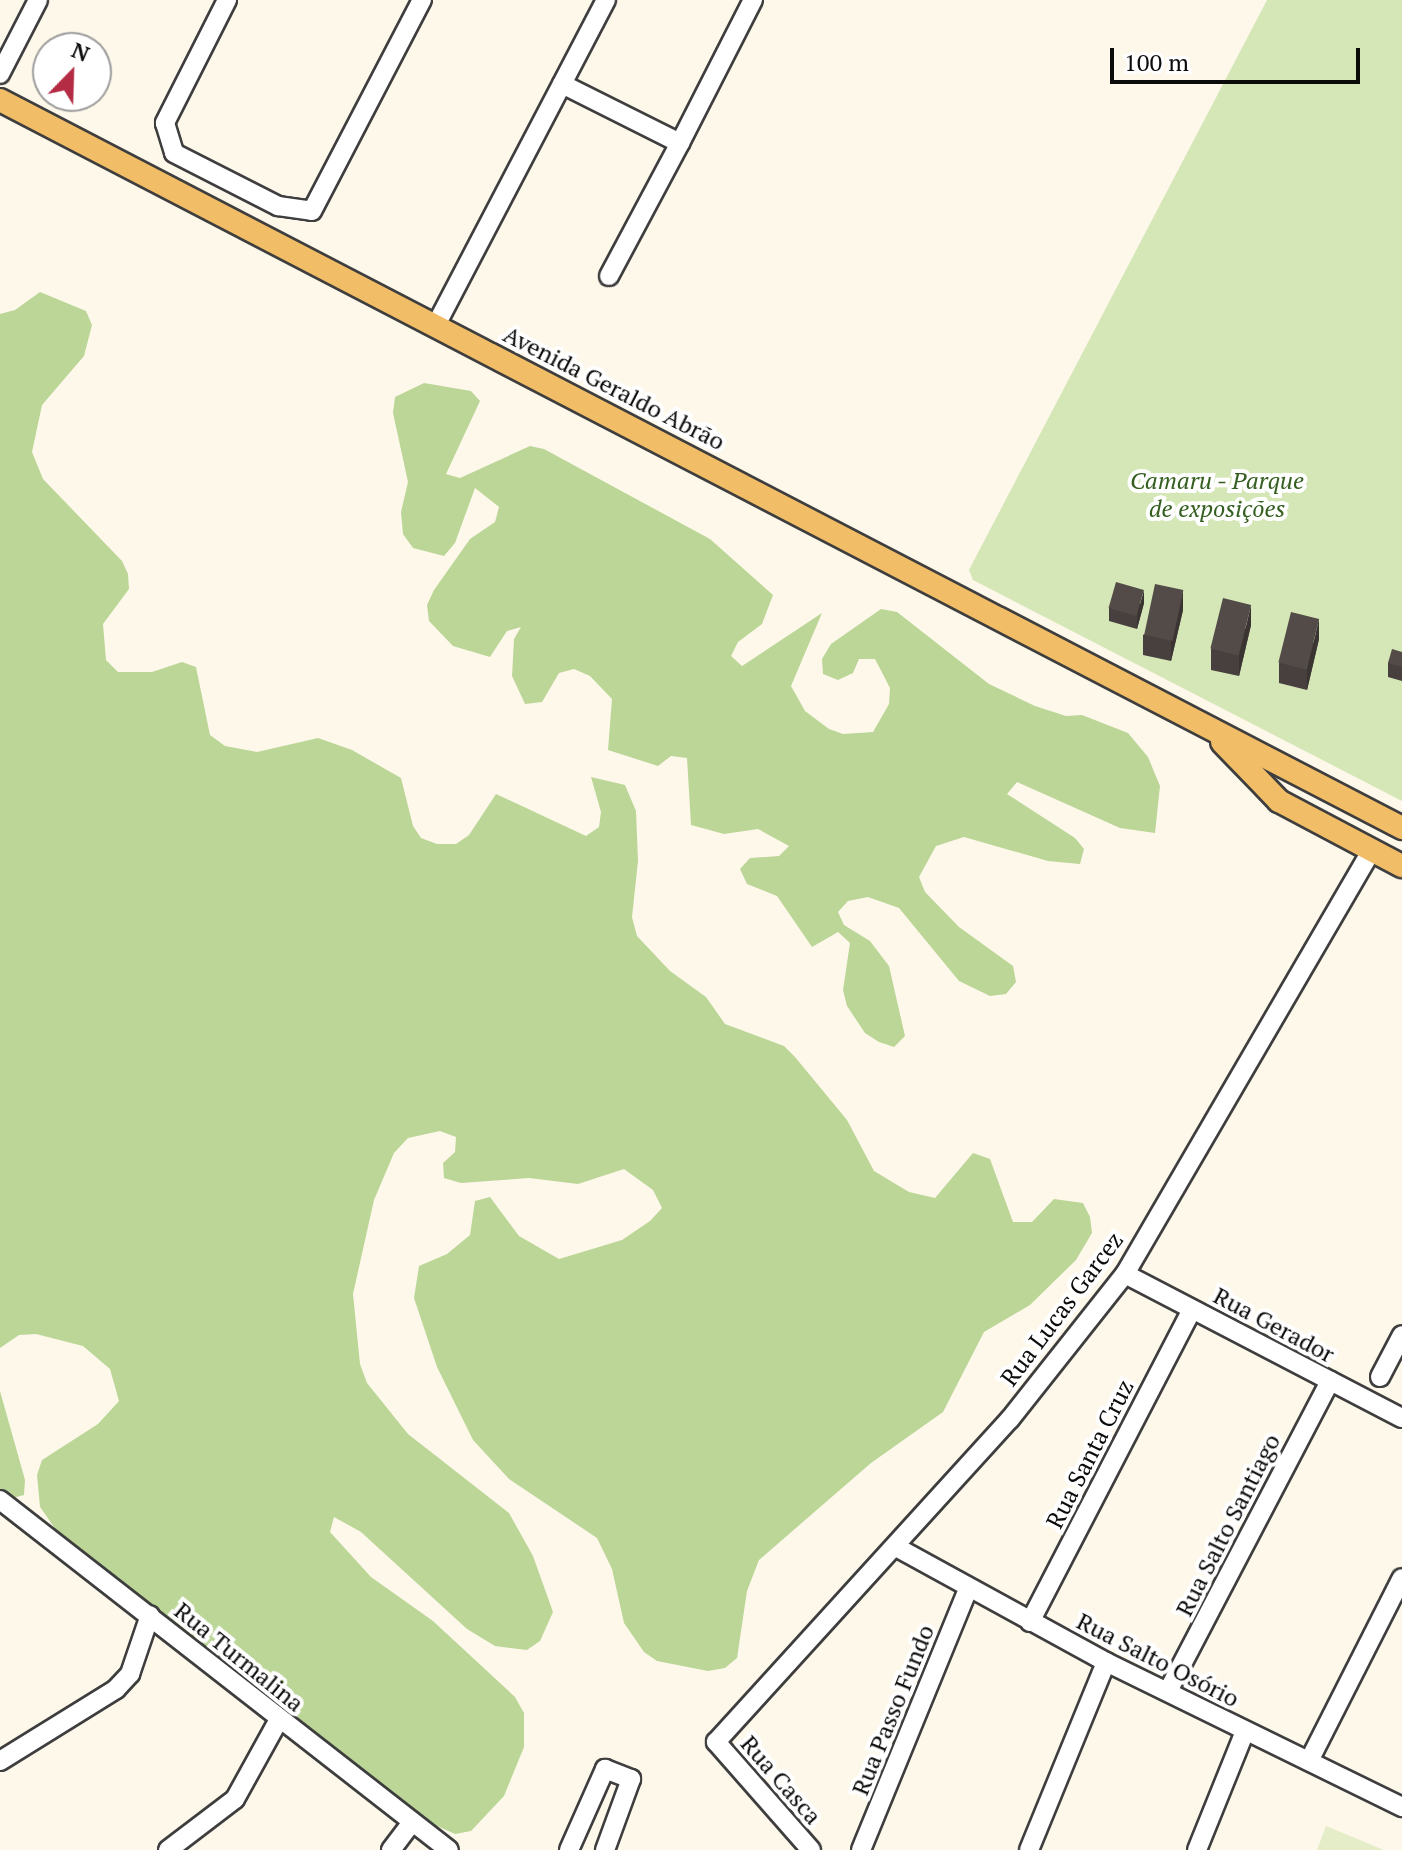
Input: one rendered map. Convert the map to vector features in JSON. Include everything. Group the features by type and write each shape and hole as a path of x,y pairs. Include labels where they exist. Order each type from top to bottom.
{"main road":[{"name":"Avenida Geraldo Abrão","path":"0,100 1402,828"},
{"name":"Avenida Geraldo Abrão","path":"1203,724 1279,801 1402,866"}],"street":[{"path":"0,74 37,0"},
{"path":"227,0 165,123 174,153 278,206 312,211 422,0"},
{"path":"436,325 606,0"},
{"path":"609,276 753,0"},
{"path":"562,84 680,143"},
{"name":"Rua Lucas Garcez","path":"716,1742 1010,1419 1125,1274 1372,850"},
{"name":"Rua Gerador","path":"1125,1274 1402,1418"},
{"name":"Rua Santa Cruz","path":"1030,1622 1192,1309"},
{"path":"1380,1377 1402,1335"},
{"name":"Rua Salto Santiago","path":"1168,1691 1330,1381"},
{"name":"Rua Turmalina","path":"0,1500 150,1615 278,1721 449,1850"},
{"name":"Rua Salto Osório","path":"896,1547 1106,1662 1402,1807"},
{"path":"1309,1761 1402,1578"},
{"name":"Rua Passo Fundo","path":"861,1850 968,1589"},
{"path":"0,1761 116,1689 130,1674 150,1615"},
{"path":"1029,1850 1106,1662"},
{"path":"168,1850 235,1799 278,1721"},
{"path":"1197,1850 1245,1731"},
{"name":"Rua Casca","path":"716,1742 811,1850"},
{"path":"569,1850 605,1769 631,1779 605,1850"},
{"path":"391,1850 412,1822"}],"green space":[{"name":"Camaru - Parque de exposições","path":"1267,0 1402,0 1402,801 973,580 969,570"},
{"path":"40,292 86,311 92,325 84,356 42,405 32,452 43,479 122,561 128,574 129,589 103,624 106,660 118,672 152,672 182,662 196,667 210,735 225,746 257,752 318,738 352,750 401,778 413,826 421,838 437,844 456,844 469,835 496,794 586,836 599,827 601,812 591,777 625,785 636,811 638,861 632,917 637,936 670,971 706,997 725,1024 784,1046 847,1120 874,1171 909,1192 935,1198 973,1153 990,1159 1013,1222 1032,1222 1054,1199 1083,1203 1090,1217 1092,1233 1076,1260 1030,1305 984,1332 943,1412 871,1463 759,1560 747,1591 737,1658 725,1668 708,1671 657,1661 644,1652 624,1623 612,1569 597,1538 509,1479 473,1440 437,1367 414,1298 419,1266 447,1254 470,1235 475,1201 490,1197 519,1236 559,1259 622,1240 650,1221 662,1208 653,1190 624,1169 578,1184 529,1178 461,1183 444,1178 443,1163 455,1152 456,1137 440,1131 408,1138 394,1153 374,1200 353,1294 360,1364 367,1383 408,1434 509,1513 533,1556 553,1612 540,1641 527,1650 495,1646 467,1629 361,1532 334,1517 330,1532 371,1577 433,1621 515,1697 524,1713 524,1747 504,1796 471,1831 455,1834 424,1820 61,1537 40,1507 37,1475 42,1460 98,1424 119,1401 110,1369 83,1346 36,1334 19,1335 0,1348 0,314 15,310"},
{"path":"424,383 471,391 480,401 446,474 460,478 530,446 544,449 710,539 773,595 762,624 738,642 731,656 742,666 822,613 791,686 805,711 829,729 843,734 873,732 889,704 890,688 875,659 859,659 853,673 838,680 823,674 822,659 831,644 881,609 897,612 989,684 1035,706 1066,716 1082,715 1128,733 1148,757 1160,786 1155,833 1120,828 1017,782 1007,794 1075,838 1084,849 1080,864 1048,861 964,837 936,846 919,877 925,892 959,927 1013,966 1016,982 1006,994 990,996 959,981 899,908 868,897 848,901 838,912 844,925 870,941 889,966 905,1036 894,1047 879,1042 865,1033 847,1006 843,990 850,943 838,932 812,947 777,896 747,884 740,869 750,858 779,856 789,846 758,829 724,834 691,825 687,758 671,756 658,766 608,750 612,699 590,676 574,669 559,673 542,702 525,704 512,676 514,639 521,627 507,631 490,657 453,646 429,621 427,605 434,590 470,539 495,522 499,507 475,488 455,543 444,556 413,548 403,534 401,512 408,482 393,413 395,397"},
{"path":"0,1391 25,1480 24,1495 9,1499 0,1496"},
{"path":"1326,1826 1384,1850 1317,1850"}],"building":[{"path":"1116,582 1144,590 1136,616 1109,608"},
{"path":"1155,584 1183,590 1173,641 1144,635"},
{"path":"1223,598 1251,605 1239,655 1210,648"},
{"path":"1291,612 1319,619 1307,669 1278,662"},
{"path":"1392,649 1402,652 1402,667 1388,663"}]}
